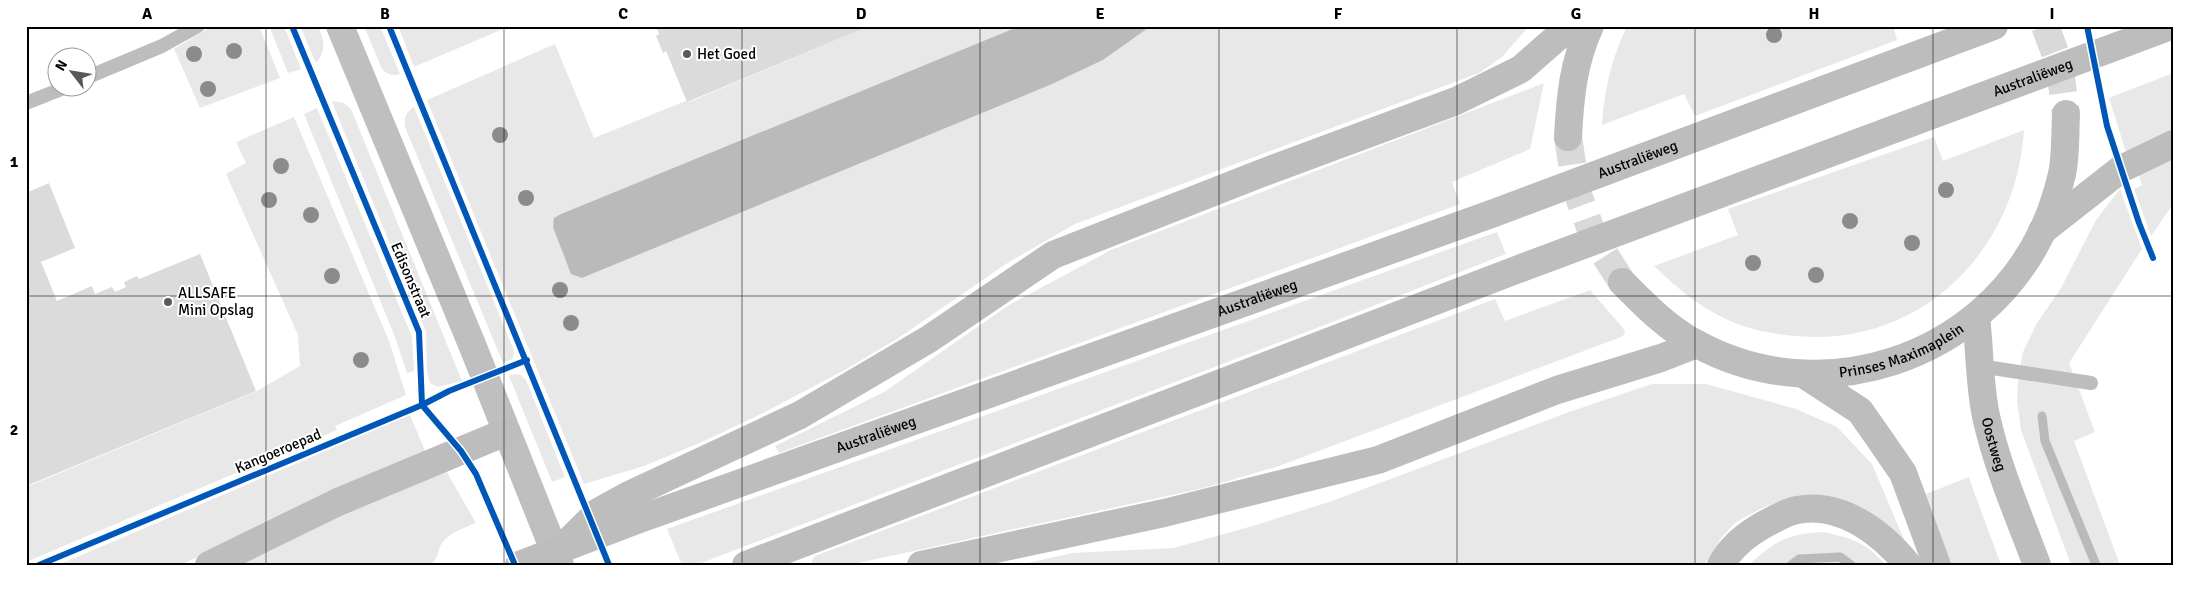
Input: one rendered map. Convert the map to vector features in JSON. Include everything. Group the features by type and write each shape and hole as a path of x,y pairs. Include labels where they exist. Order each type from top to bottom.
{"main road":[{"path":"561,556 598,512 627,496 800,415 929,339 1053,255 1262,173 1456,101 1522,69 1570,26"},
{"path":"1568,137 1570,89 1582,42 1590,26"},
{"name":"Australiëweg","path":"520,565 561,556 637,520 1494,213 1994,26"},
{"name":"Australiëweg","path":"746,565 1516,270 2171,26"},
{"name":"Prinses Maximaplein","path":"1622,282 1656,317 1697,344 1731,360 1767,370 1805,375 1866,370 1924,350 1976,317 2014,278 2042,231 2062,174 2066,114"},
{"path":"2042,231 2120,169 2173,144"},
{"name":"Oostweg","path":"1976,317 1980,348 1979,366 1986,415 1993,444 2038,565"},
{"path":"921,565 1164,512 1378,460 1558,390 1661,358 1697,344"},
{"path":"1805,375 1860,412 1881,441 1903,473 1937,565"},
{"path":"210,565 338,502 506,432"},
{"path":"1721,565 1728,552 1750,532 1796,510 1817,508 1851,518 1874,532 1893,547 1908,565"}],"street":[{"path":"340,26 473,347 506,432 561,556"}],"lane":[{"path":"98,74 162,46 198,26"},
{"path":"26,103 48,94"},
{"path":"1979,366 2091,383"}],"shaded area":[{"path":"212,26 259,26 280,78 200,108 174,49"},
{"path":"269,26 284,26 301,69 288,73"},
{"path":"300,26 318,26 322,36 323,50 316,63"},
{"path":"364,26 380,26 400,74 386,73 382,69"},
{"path":"398,26 510,26 414,67"},
{"path":"870,26 1020,26 561,214 582,278 1050,85 1103,60 1151,26 1529,26 1502,57 1479,73 1075,224 1009,262 897,339 843,371 757,416 704,441 644,466 584,484 427,100 555,44 594,138 688,100 689,102"},
{"path":"1020,26 1151,26 1103,60 1050,85 582,278 571,274 553,227 554,218 561,214"},
{"path":"1627,26 1893,26 1897,40 1695,116 1684,94 1602,125 1610,74"},
{"path":"2173,73 2173,134 2126,152 2109,98"},
{"path":"1544,83 1530,149 1452,182 1460,204 779,453 775,446 884,392 1009,305 1111,250"},
{"path":"332,102 344,103 351,109 462,381 438,387 430,383 427,372 426,332"},
{"path":"414,107 513,348 514,354 512,359 503,363 405,127 406,115"},
{"path":"317,108 412,337 414,371 407,373 395,337 304,114"},
{"path":"294,117 389,341 406,395 335,426 337,430 26,562 26,487 257,391 300,366 298,335 226,174 246,163 236,142"},
{"path":"2024,130 2018,172 2005,211 1985,246 1960,277 1929,302 1894,321 1855,333 1813,337 1791,336 1759,330 1728,320 1707,309 1654,266 1738,235 1728,209 1934,137 1943,161"},
{"path":"2173,157 2173,204 2151,236 2134,189 2142,185 2139,174"},
{"path":"2120,189 2142,249 2069,363 2095,432 2074,441 2120,565 2071,565 2021,430 2017,402 2018,378 2023,352 2037,323 2061,288 2096,220"},
{"path":"1497,232 1506,254 696,565 682,565 667,529"},
{"path":"1590,290 1624,329 1625,334 1621,337 1279,466 1204,488 849,565 813,565 812,560 815,556 1495,299 1505,321"},
{"path":"521,375 526,380 565,477 552,482 509,376"},
{"path":"1652,384 1706,384 1796,409 1837,427 1872,464 1905,542 1786,499 1762,508 1736,522 1722,537 1704,565 1019,565 1072,553 1174,548 1256,525 1329,502 1569,412"},
{"path":"410,415 426,453 361,477 181,565 58,565"},
{"path":"445,469 476,523 457,531 445,539 440,546 436,558 428,565 229,565"},
{"path":"1969,477 2001,565 1952,565 1926,494"},
{"path":"1824,532 1858,542 1872,551 1886,565 1749,565 1775,544 1783,540 1801,534"}],"building":[{"path":"656,26 870,26 687,102 666,51 663,53 656,36 659,34"},
{"path":"49,183 75,248 41,262 57,301 92,286 95,294 112,287 115,292 126,287 124,282 137,276 139,279 200,254 256,391 26,486 26,193"}],"waterway":[{"path":"2042,416 2045,441 2096,565"},
{"path":"1791,565 1799,559 1840,557 1851,565"}],"tunnel":[{"path":"2045,26 2059,63 2066,114"},
{"path":"1568,137 1576,189 1594,238 1622,282"}],"cycle path":[{"name":"Edisonstraat","path":"292,26 419,332 422,405 461,451 476,474 515,565"},
{"path":"389,26 609,565"},
{"path":"2087,26 2107,126 2139,223 2153,258"},
{"name":"Kangoeroepad","path":"39,565 422,405 449,391 527,360"}],"place":[{"name":"Het Goed","path":"687,54"},
{"name":"ALLSAFE Mini Opslag","path":"168,302"}]}
